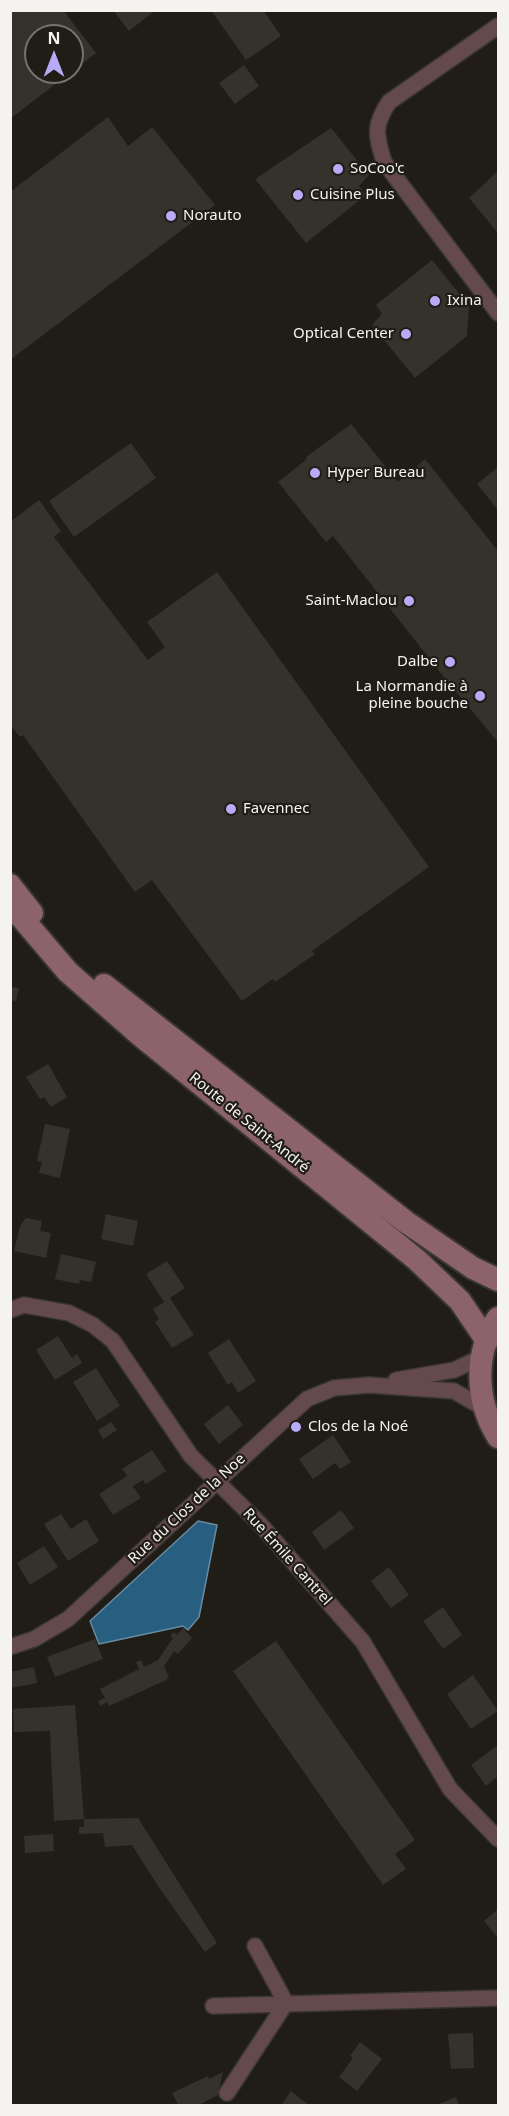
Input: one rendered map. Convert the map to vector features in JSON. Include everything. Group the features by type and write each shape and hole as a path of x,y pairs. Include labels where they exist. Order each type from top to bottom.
{"main road":[{"name":"Route de Saint-André","path":"10,885 39,923 91,975 406,1222 473,1268 498,1280"},
{"name":"Route de Saint-André","path":"10,904 68,972 141,1036 417,1260 460,1301 484,1349"},
{"path":"498,1318 484,1349 481,1383 485,1409 498,1437"}],"street":[{"path":"498,26 389,102 378,119 377,141 384,162 498,313"},
{"name":"Rue Émile Cantrel","path":"10,1310 24,1305 69,1313 93,1325 113,1341 191,1456 260,1524 363,1642 450,1789 498,1839"},
{"name":"Rue du Clos de la Noe","path":"10,1647 34,1638 68,1619 307,1399 334,1388 369,1385 454,1370 484,1349"},
{"name":"Rue du Clos de la Noe","path":"369,1385 454,1391 485,1409"},
{"path":"255,1946 286,2003"},
{"path":"213,2006 498,1998"},
{"path":"227,2093 286,2003"}],"water":[{"path":"198,1521 217,1525 199,1617 188,1630 183,1626 99,1644 90,1621"}],"building":[{"path":"10,10 63,10 74,24 24,24 24,84 55,84 10,119"},
{"path":"113,10 152,10 153,12 129,31"},
{"path":"211,10 263,10 281,36 246,60"},
{"path":"84,37 96,53 84,62"},
{"path":"244,65 259,86 235,104 219,83"},
{"path":"108,117 128,146 152,127 215,205 10,360 10,192"},
{"path":"331,128 369,175 359,186 366,195 306,243 255,179"},
{"path":"498,171 498,233 469,198"},
{"path":"432,260 469,306 467,336 415,378 372,325 382,314 376,305"},
{"path":"351,424 398,482 425,459 498,551 498,742 333,536 326,542 278,482 307,459 306,457"},
{"path":"131,443 156,478 74,537 49,501"},
{"path":"498,467 498,510 477,484"},
{"name":"Favennec","path":"39,500 61,531 54,537 148,660 165,647 147,622 217,572 429,867 312,951 315,954 275,982 273,979 242,1001 152,880 135,892 23,735 20,737 10,725 10,522"},
{"path":"10,987 19,988 16,1001 10,1000"},
{"path":"48,1064 67,1097 51,1107 44,1097 40,1099 26,1077"},
{"path":"45,1124 70,1129 60,1178 39,1173 42,1162 37,1161"},
{"path":"106,1214 138,1221 133,1246 101,1239"},
{"path":"26,1218 42,1221 40,1231 51,1233 46,1258 14,1251 20,1226"},
{"path":"61,1254 96,1262 91,1282 80,1280 79,1284 55,1279"},
{"path":"167,1261 185,1288 170,1298 194,1335 172,1348 155,1322 159,1319 153,1309 164,1302 146,1274"},
{"path":"58,1336 72,1358 77,1354 82,1363 55,1380 36,1350"},
{"path":"229,1339 256,1381 238,1393 232,1382 228,1385 208,1353"},
{"path":"96,1368 120,1406 97,1421 73,1382"},
{"path":"228,1405 243,1425 219,1444 204,1424"},
{"path":"111,1422 117,1430 103,1439 98,1430"},
{"path":"333,1435 351,1462 340,1469 335,1463 313,1479 299,1459"},
{"path":"152,1450 166,1471 146,1484 143,1480 133,1486 141,1498 113,1515 99,1494 127,1476 122,1469"},
{"path":"341,1510 354,1528 324,1550 312,1532"},
{"path":"61,1514 71,1529 86,1519 99,1541 68,1561 44,1524"},
{"path":"44,1546 58,1567 30,1585 17,1563"},
{"path":"389,1567 409,1595 391,1608 371,1581"},
{"path":"443,1607 462,1635 443,1649 423,1621"},
{"path":"183,1628 192,1638 178,1654 174,1651 164,1666 169,1678 109,1706 107,1702 100,1706 98,1701 105,1698 100,1689 139,1669 136,1662 141,1660 144,1667 158,1660 173,1638 170,1636 174,1632 177,1635"},
{"path":"95,1639 103,1659 55,1677 47,1657"},
{"path":"276,1641 415,1840 395,1854 406,1869 383,1885 233,1671"},
{"path":"34,1667 37,1683 11,1688 10,1672"},
{"path":"473,1675 498,1711 471,1729 447,1694"},
{"path":"75,1705 84,1819 54,1821 50,1731 14,1732 13,1709"},
{"path":"498,1745 498,1776 486,1786 471,1765"},
{"path":"138,1818 217,1943 205,1952 132,1845 105,1847 103,1833 79,1834 79,1827 84,1827 84,1819"},
{"path":"53,1834 54,1851 25,1853 24,1836"},
{"path":"498,1909 498,1935 497,1937 484,1921"},
{"path":"473,2033 474,2068 451,2069 448,2034"},
{"path":"360,2042 382,2059 357,2091 339,2077 353,2058 350,2056"},
{"path":"223,2072 218,2095 197,2106 179,2106 172,2093 208,2076 209,2079"},
{"path":"291,2091 310,2106 284,2106 282,2104"},
{"path":"456,2097 459,2106 436,2106 436,2105"}],"place":[{"name":"SoCoo'c","path":"338,169"},
{"name":"Cuisine Plus","path":"298,195"},
{"name":"Norauto","path":"171,216"},
{"name":"Ixina","path":"435,301"},
{"name":"Optical Center","path":"406,334"},
{"name":"Hyper Bureau","path":"315,473"},
{"name":"Saint-Maclou","path":"409,601"},
{"name":"Dalbe","path":"450,662"},
{"name":"La Normandie à pleine bouche","path":"480,696"},
{"name":"Favennec","path":"231,809"},
{"name":"Clos de la Noé","path":"296,1427"}]}
